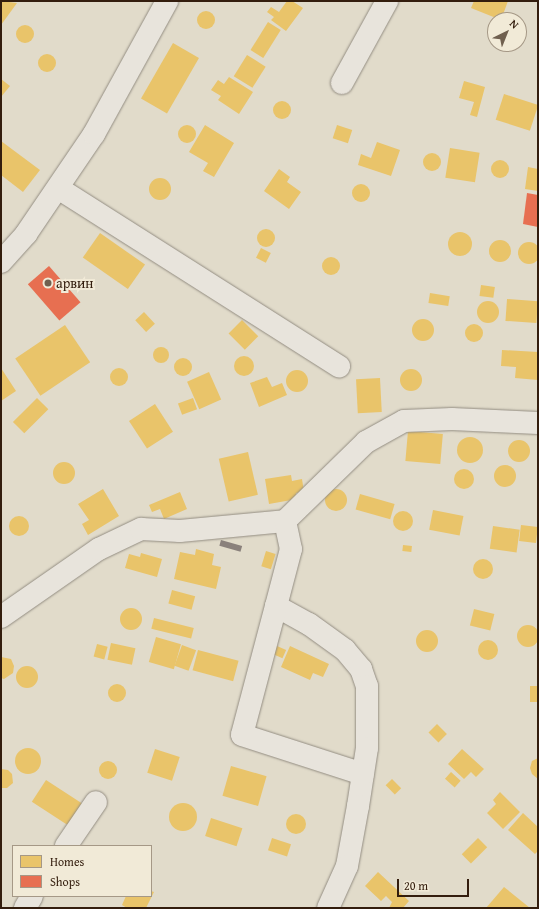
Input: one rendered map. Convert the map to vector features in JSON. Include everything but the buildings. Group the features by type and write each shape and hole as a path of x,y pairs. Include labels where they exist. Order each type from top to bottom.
{"street":[{"path":"1,262 26,234 94,134 166,1"},
{"path":"342,84 387,1"},
{"path":"58,188 339,366"},
{"path":"1,617 99,549 141,529 180,531 285,521 366,442 404,421 452,418 538,423"},
{"path":"285,521 290,549 242,735 363,774"},
{"path":"276,606 309,624 345,650 361,669 367,686 367,748 347,866 328,908"},
{"path":"67,845 96,802"},
{"path":"25,908 31,897"}],"place":[{"name":"арвин","path":"48,283"}]}
